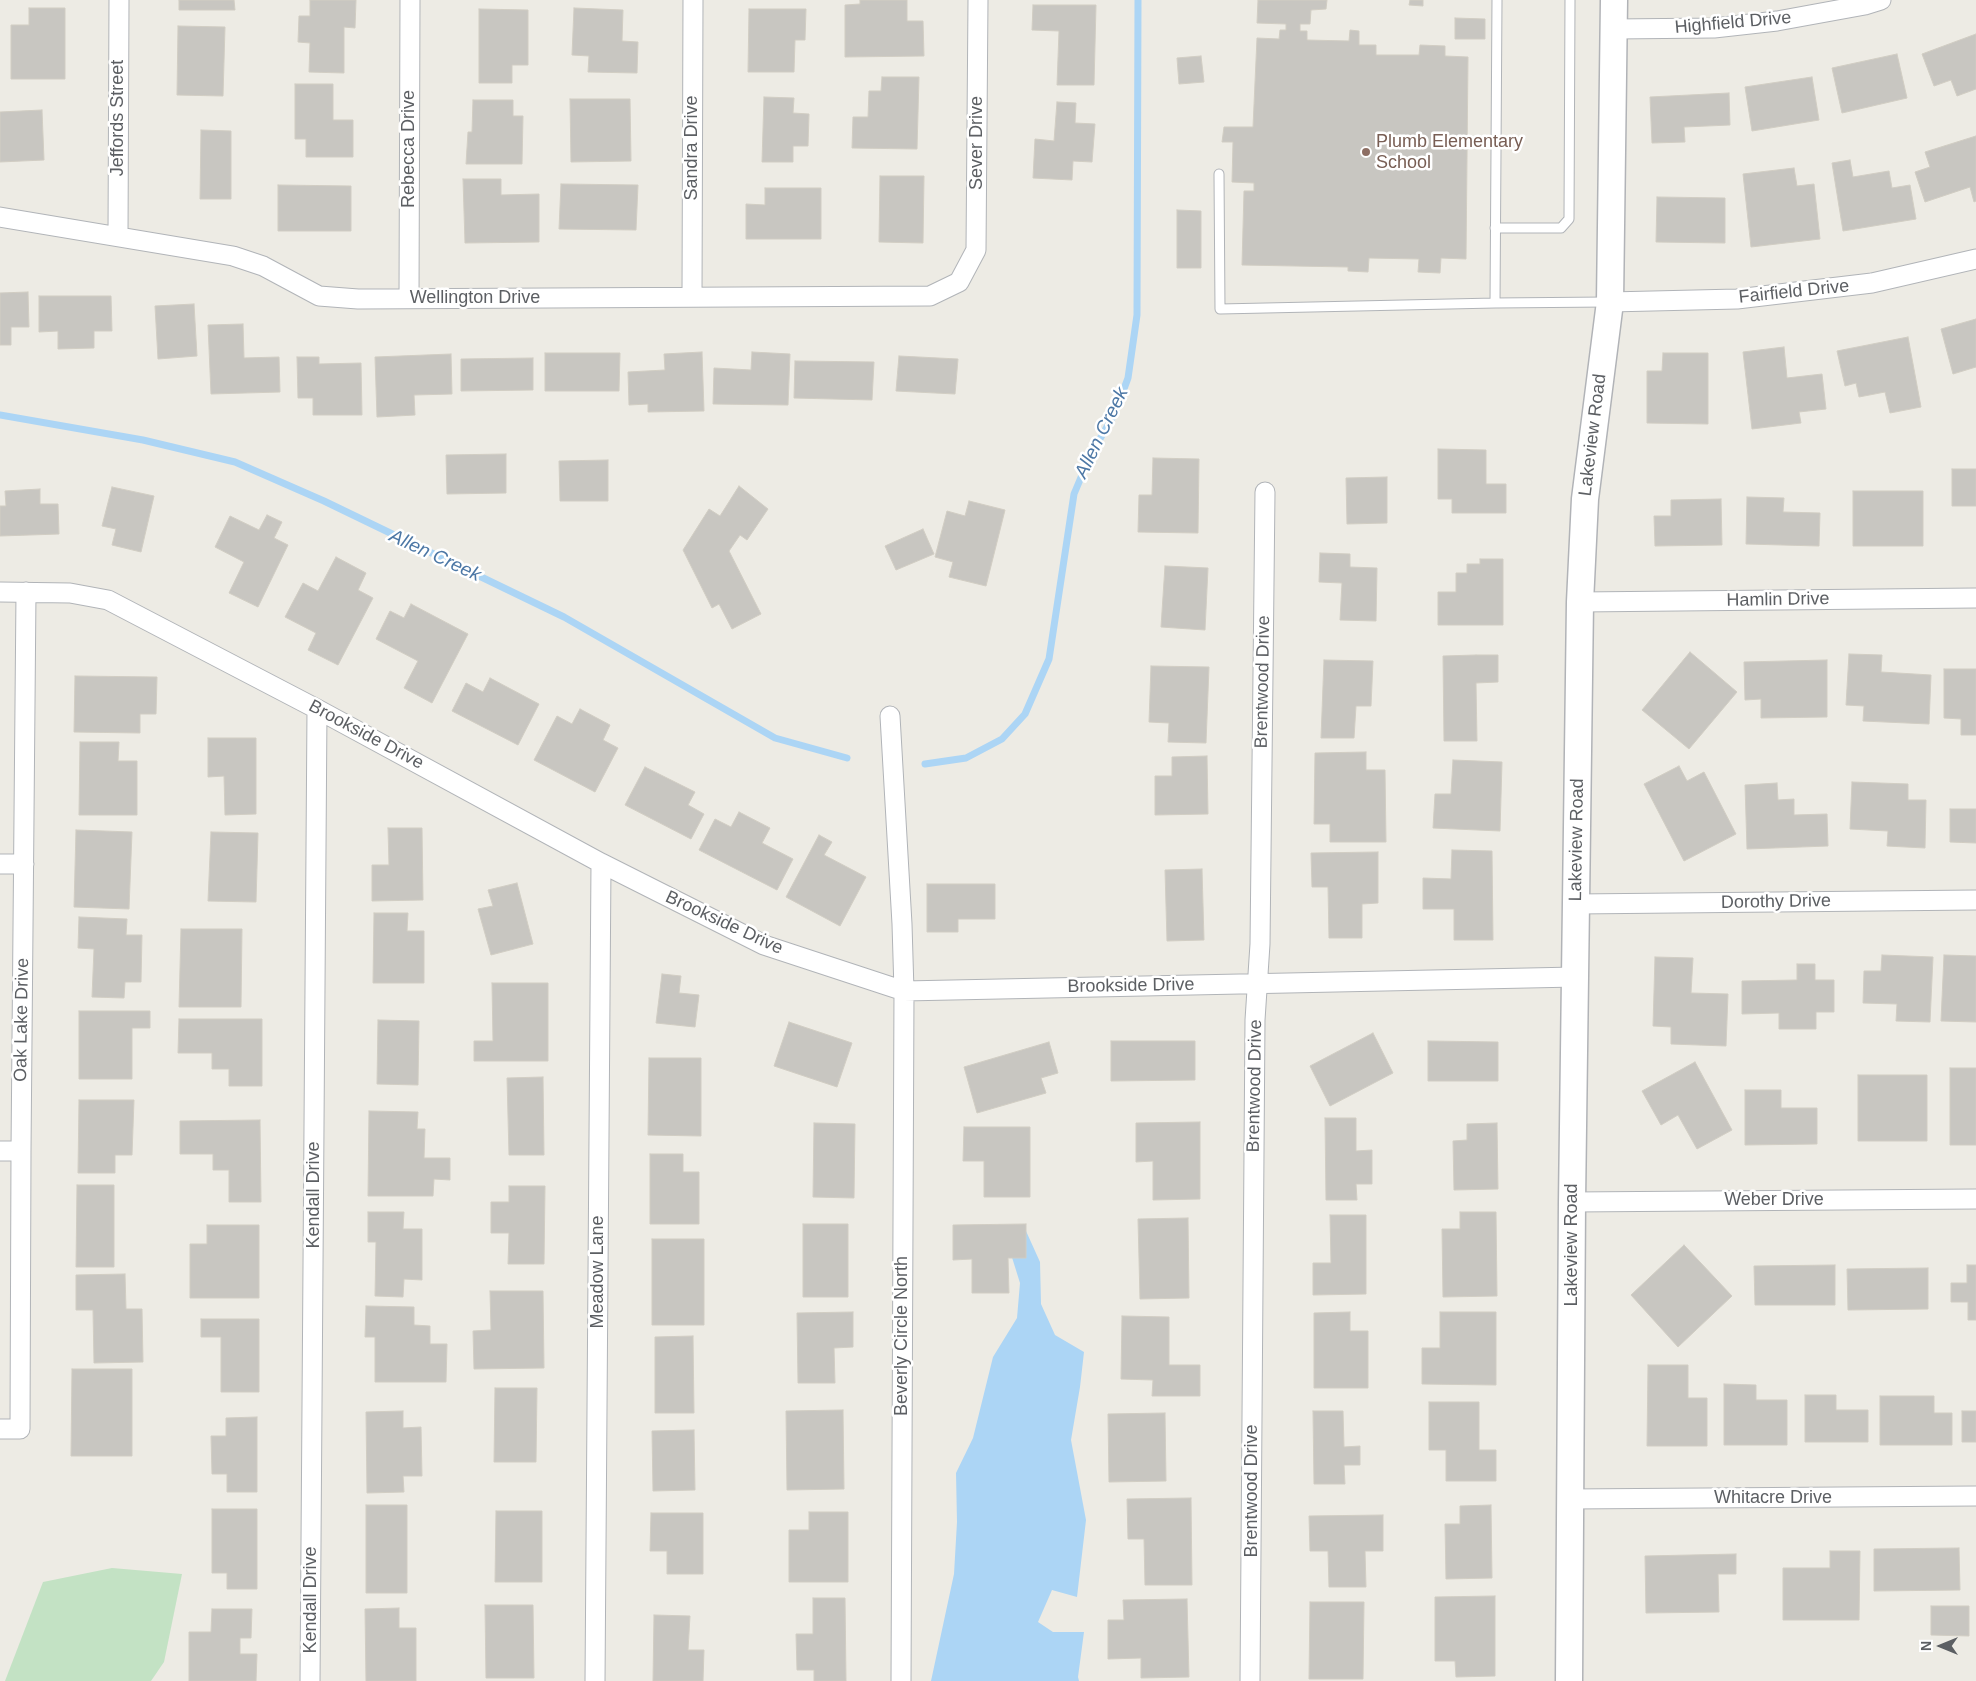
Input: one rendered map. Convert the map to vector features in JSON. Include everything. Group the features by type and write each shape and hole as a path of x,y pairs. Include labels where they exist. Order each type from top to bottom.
{"street":[{"name":"Jeffords Street","path":"118,236 119,0"},
{"name":"Rebecca Drive","path":"409,298 410,0"},
{"name":"Sandra Drive","path":"692,296 693,0"},
{"name":"Sever Drive","path":"959,282 976,250 978,0"},
{"name":"Lakeview Road","path":"1569,1681 1572,1202 1580,602 1585,500 1610,302 1614,0"},
{"name":"Highfield Drive","path":"1614,29 1714,28 1777,21 1865,5 1881,0"},
{"name":"Wellington Drive","path":"0,217 233,256 263,266 319,296 358,299 930,296 959,282"},
{"name":"Fairfield Drive","path":"1610,302 1737,299 1872,283 1976,259"},
{"name":"Brentwood Drive","path":"1250,1681 1255,1020 1258,983 1265,492"},
{"name":"Brookside Drive","path":"0,592 70,593 108,600 317,708 601,863 764,945 904,991 1576,977"},
{"name":"Oak Lake Drive","path":"0,1429 20,1429 20,1151 26,592"},
{"name":"Hamlin Drive","path":"1580,602 1976,598"},
{"name":"Kendall Drive","path":"310,1681 317,708"},
{"name":"Beverly Circle North","path":"890,716 904,991 900,1681"},
{"name":"Meadow Lane","path":"595,1681 601,863"},
{"path":"0,864 24,864"},
{"name":"Dorothy Drive","path":"1576,904 1976,900"},
{"path":"0,1151 20,1151"},
{"name":"Weber Drive","path":"1572,1202 1976,1199"},
{"name":"Whitacre Drive","path":"1570,1500 1976,1496"}],"lane":[{"path":"1495,303 1496,0"},
{"path":"1495,228 1561,228 1568,219 1570,0"},
{"path":"1219,174 1220,310 1610,302"}],"green space":[{"path":"112,1568 182,1574 164,1662 151,1681 5,1681 43,1582"}],"water":[{"path":"1026,1231 1040,1262 1041,1304 1055,1335 1084,1352 1071,1440 1086,1520 1077,1597 1052,1590 1038,1622 1053,1632 1084,1632 1079,1681 931,1681 954,1574 957,1522 956,1473 973,1438 993,1357 1017,1318 1020,1283 1005,1235"}],"building":[{"path":"179,0 234,0 235,10 179,10"},
{"path":"310,0 356,0 355,28 344,27 344,73 309,72 310,43 298,42 299,16 310,16"},
{"path":"860,0 907,0 907,21 923,21 924,56 845,57 845,5 860,4"},
{"path":"1258,0 1327,0 1326,9 1311,10 1310,24 1300,24 1300,31 1307,31 1307,40 1349,41 1350,30 1359,31 1359,45 1376,45 1376,55 1419,55 1420,45 1445,46 1445,56 1468,57 1466,259 1441,258 1440,273 1418,272 1419,259 1369,258 1368,272 1348,271 1348,267 1242,265 1244,191 1254,191 1254,183 1232,182 1233,142 1222,142 1224,127 1253,127 1257,38 1279,39 1280,30 1286,30 1286,24 1257,23"},
{"path":"1410,0 1423,0 1423,6 1409,5"},
{"path":"1033,5 1096,5 1094,85 1057,85 1059,31 1032,30"},
{"path":"29,8 65,8 65,79 11,79 11,25 29,25"},
{"path":"574,8 623,10 622,41 638,42 637,73 588,72 589,56 572,55"},
{"path":"479,9 528,10 528,65 512,65 512,83 479,83"},
{"path":"749,9 806,9 805,40 795,40 794,72 748,72"},
{"path":"1455,18 1485,19 1485,39 1455,39"},
{"path":"178,26 225,27 223,96 177,95"},
{"path":"1976,34 1976,89 1957,96 1951,80 1934,86 1922,54"},
{"path":"1897,54 1907,98 1842,113 1832,68"},
{"path":"1201,56 1204,82 1179,84 1177,58"},
{"path":"882,77 919,77 917,149 852,148 853,117 868,117 869,91 881,91"},
{"path":"1812,77 1819,120 1752,131 1745,87"},
{"path":"295,84 333,84 333,120 353,120 353,157 306,157 306,139 295,139"},
{"path":"1729,93 1730,125 1684,127 1685,142 1652,143 1650,97"},
{"path":"764,97 794,98 793,113 809,114 808,146 793,146 793,162 762,162"},
{"path":"570,99 630,99 631,161 571,162"},
{"path":"473,100 513,100 513,116 523,116 522,164 466,164 468,132 472,132"},
{"path":"1057,102 1076,103 1075,123 1095,124 1092,162 1073,161 1072,180 1033,178 1035,139 1054,141"},
{"path":"42,110 44,160 0,162 0,112"},
{"path":"201,130 231,131 231,199 200,199"},
{"path":"1976,136 1976,201 1974,202 1970,187 1925,202 1915,172 1930,167 1925,152"},
{"path":"1850,160 1853,177 1889,171 1892,188 1910,185 1916,219 1843,231 1832,163"},
{"path":"1794,168 1797,186 1814,184 1820,239 1751,247 1743,174"},
{"path":"880,176 924,176 923,243 879,242"},
{"path":"463,179 501,179 501,195 539,194 539,242 465,243"},
{"path":"561,184 638,185 636,230 559,229"},
{"path":"278,185 351,186 351,231 278,231"},
{"path":"765,188 821,188 821,239 746,239 746,204 765,205"},
{"path":"1657,197 1725,198 1725,243 1656,242"},
{"path":"1177,210 1201,211 1201,268 1177,268"},
{"path":"28,292 29,327 11,327 11,345 0,345 0,293"},
{"path":"39,296 111,296 112,331 94,331 94,348 58,349 58,331 39,332"},
{"path":"194,304 197,356 158,359 155,306"},
{"path":"1976,319 1976,367 1953,374 1941,329"},
{"path":"243,324 244,358 279,357 280,392 211,394 208,325"},
{"path":"1908,337 1921,407 1890,413 1885,392 1859,397 1856,383 1845,386 1837,351"},
{"path":"1784,347 1787,378 1822,374 1826,409 1799,412 1801,423 1752,429 1743,352"},
{"path":"702,352 704,411 648,412 648,404 629,405 628,372 665,370 664,354"},
{"path":"752,352 790,354 788,405 713,404 714,368 751,370"},
{"path":"545,353 620,353 619,391 545,391"},
{"path":"1663,353 1708,353 1708,424 1647,423 1647,371 1662,371"},
{"path":"451,354 452,394 414,395 415,415 377,417 375,357"},
{"path":"899,356 958,359 955,394 896,391"},
{"path":"297,357 319,357 319,364 361,363 362,415 313,415 313,398 298,398"},
{"path":"533,358 533,390 461,391 461,359"},
{"path":"795,361 874,362 872,400 794,398"},
{"path":"1438,449 1486,450 1486,484 1506,484 1506,513 1452,513 1452,499 1438,499"},
{"path":"506,454 506,493 447,494 446,455"},
{"path":"1153,458 1199,459 1198,533 1138,532 1139,495 1152,495"},
{"path":"608,460 608,501 560,501 559,461"},
{"path":"1952,469 1976,469 1976,506 1952,506"},
{"path":"1387,477 1387,523 1347,524 1346,478"},
{"path":"739,486 768,509 747,540 740,535 729,551 761,614 732,629 719,604 712,608 683,550 709,509 720,516"},
{"path":"112,487 154,496 141,552 112,545 116,529 102,526"},
{"path":"40,489 40,504 58,504 59,534 0,536 0,506 6,506 5,491"},
{"path":"1853,491 1923,491 1923,546 1853,546"},
{"path":"1747,497 1784,498 1783,512 1820,513 1819,546 1746,544"},
{"path":"1721,499 1722,545 1655,546 1654,516 1671,516 1671,500"},
{"path":"969,501 1005,510 986,586 949,577 953,562 935,557 947,511 965,516"},
{"path":"267,515 282,522 274,538 288,545 258,607 229,593 244,562 215,547 230,516 259,530"},
{"path":"923,529 934,554 896,570 885,546"},
{"path":"1320,553 1350,554 1350,567 1377,568 1376,621 1340,620 1342,583 1319,582"},
{"path":"336,557 366,573 358,590 373,598 338,665 308,650 316,633 285,617 303,583 318,591"},
{"path":"1480,559 1503,559 1503,625 1438,625 1438,592 1456,592 1456,573 1467,573 1467,564 1480,564"},
{"path":"1165,566 1208,568 1205,630 1161,627"},
{"path":"411,604 468,634 432,703 404,688 418,661 376,639 390,611 404,618"},
{"path":"1690,652 1737,692 1689,749 1642,710"},
{"path":"1849,654 1882,655 1881,672 1931,675 1929,724 1863,721 1864,706 1846,705"},
{"path":"1498,655 1498,682 1476,683 1477,741 1444,741 1443,656"},
{"path":"1324,660 1373,661 1371,706 1356,706 1354,738 1321,738"},
{"path":"1827,660 1827,717 1761,718 1761,699 1745,700 1744,662"},
{"path":"1151,666 1209,667 1206,743 1168,742 1169,723 1149,722"},
{"path":"1944,669 1976,669 1976,735 1961,735 1961,719 1944,718"},
{"path":"75,676 157,677 156,714 140,714 140,733 74,732"},
{"path":"490,678 539,704 518,745 452,711 466,683 483,692"},
{"path":"580,709 610,725 603,740 618,748 595,792 534,760 557,716 572,724"},
{"path":"208,738 256,738 256,814 225,815 224,776 208,777"},
{"path":"80,742 119,742 118,761 137,761 137,815 79,815"},
{"path":"1366,752 1366,770 1385,770 1386,842 1330,842 1330,824 1314,824 1315,753"},
{"path":"1207,756 1208,814 1155,815 1155,776 1172,776 1172,757"},
{"path":"1453,760 1502,762 1500,831 1433,828 1435,794 1451,794"},
{"path":"1679,766 1687,781 1704,772 1736,834 1684,861 1644,784"},
{"path":"645,767 695,792 688,805 704,814 691,839 625,805"},
{"path":"1852,782 1908,784 1908,800 1926,800 1925,848 1887,846 1888,831 1850,829"},
{"path":"1777,783 1778,800 1794,799 1794,815 1827,814 1828,846 1747,849 1745,785"},
{"path":"1950,809 1976,809 1976,843 1950,842"},
{"path":"739,812 770,828 762,843 793,859 777,890 699,850 715,819 731,827"},
{"path":"388,828 422,828 423,900 372,901 372,865 389,865"},
{"path":"76,830 132,832 129,909 74,907"},
{"path":"211,832 258,833 256,902 208,901"},
{"path":"819,835 832,842 824,855 866,877 840,926 786,897"},
{"path":"1452,850 1492,851 1493,940 1454,940 1454,909 1423,909 1423,878 1451,879"},
{"path":"1378,852 1378,903 1362,904 1362,938 1329,938 1328,887 1312,887 1311,853"},
{"path":"1202,869 1204,940 1167,941 1165,870"},
{"path":"517,883 533,944 491,955 478,909 493,906 488,890"},
{"path":"927,884 995,884 995,919 958,919 958,932 927,932"},
{"path":"374,913 408,913 407,931 424,931 424,983 373,983"},
{"path":"79,917 127,919 126,935 142,935 141,982 125,982 124,998 92,997 94,949 78,948"},
{"path":"181,929 242,929 241,1007 179,1007"},
{"path":"1882,955 1933,957 1930,1022 1896,1021 1897,1004 1863,1003 1864,971 1881,971"},
{"path":"1944,955 1976,956 1976,1022 1941,1021"},
{"path":"1655,957 1693,958 1691,993 1728,994 1726,1046 1671,1044 1671,1027 1653,1026"},
{"path":"1797,964 1815,964 1815,980 1834,980 1834,1012 1816,1012 1816,1029 1779,1029 1779,1013 1742,1014 1742,981 1797,980"},
{"path":"662,974 681,976 679,993 699,995 695,1027 656,1023"},
{"path":"492,983 548,983 548,1061 474,1061 474,1041 493,1041"},
{"path":"79,1011 150,1011 150,1028 132,1028 132,1079 79,1079"},
{"path":"179,1019 262,1019 262,1086 229,1086 229,1069 212,1069 212,1053 178,1053"},
{"path":"378,1020 419,1021 418,1085 377,1084"},
{"path":"789,1022 852,1043 837,1087 774,1066"},
{"path":"1373,1033 1393,1073 1330,1106 1310,1066"},
{"path":"1111,1041 1195,1041 1195,1080 1111,1081"},
{"path":"1428,1041 1498,1042 1498,1081 1428,1081"},
{"path":"1049,1042 1058,1073 1041,1078 1046,1093 977,1113 964,1067"},
{"path":"649,1058 701,1058 701,1136 648,1135"},
{"path":"1695,1062 1732,1130 1697,1149 1678,1115 1661,1125 1642,1091"},
{"path":"1950,1068 1976,1068 1976,1145 1950,1145"},
{"path":"1858,1075 1927,1075 1927,1141 1858,1141"},
{"path":"543,1077 544,1155 509,1155 507,1078"},
{"path":"1745,1090 1781,1090 1781,1108 1817,1108 1817,1144 1745,1145"},
{"path":"79,1100 134,1100 132,1155 115,1155 115,1173 78,1173"},
{"path":"369,1111 418,1112 417,1129 425,1129 424,1158 450,1158 450,1180 434,1179 433,1196 368,1196"},
{"path":"1325,1118 1356,1118 1356,1151 1372,1150 1372,1184 1356,1184 1357,1200 1326,1200"},
{"path":"260,1120 261,1202 229,1202 229,1170 213,1170 213,1154 180,1154 180,1121"},
{"path":"1200,1122 1200,1199 1153,1200 1153,1161 1136,1162 1136,1123"},
{"path":"814,1123 855,1124 854,1198 813,1197"},
{"path":"1497,1123 1498,1189 1454,1190 1453,1141 1467,1140 1467,1124"},
{"path":"964,1127 1030,1127 1030,1197 984,1197 984,1161 963,1161"},
{"path":"650,1154 683,1154 683,1172 699,1172 699,1224 650,1224"},
{"path":"77,1185 114,1185 114,1267 76,1267"},
{"path":"509,1186 545,1186 544,1264 508,1264 509,1233 491,1233 491,1202 509,1202"},
{"path":"368,1212 404,1212 403,1229 422,1229 422,1280 404,1279 403,1297 375,1296 376,1242 368,1242"},
{"path":"1460,1212 1496,1212 1497,1296 1443,1297 1442,1229 1460,1229"},
{"path":"1330,1215 1366,1215 1366,1294 1313,1295 1313,1263 1331,1263"},
{"path":"1188,1218 1189,1298 1140,1299 1138,1219"},
{"path":"803,1224 848,1224 848,1297 803,1297"},
{"path":"1026,1224 1026,1258 1008,1258 1009,1293 972,1293 972,1259 953,1260 953,1225"},
{"path":"207,1225 259,1225 259,1298 190,1298 190,1244 207,1244"},
{"path":"652,1239 704,1239 704,1325 652,1325"},
{"path":"1684,1245 1732,1296 1678,1347 1631,1295"},
{"path":"1835,1265 1835,1305 1755,1305 1754,1266"},
{"path":"1967,1265 1976,1265 1976,1320 1968,1320 1968,1302 1951,1302 1951,1283 1967,1283"},
{"path":"1928,1268 1928,1309 1848,1310 1847,1269"},
{"path":"125,1274 126,1309 142,1309 143,1362 94,1363 93,1310 76,1310 76,1275"},
{"path":"490,1291 543,1291 544,1368 474,1369 473,1331 491,1330"},
{"path":"366,1306 414,1307 414,1325 430,1326 430,1344 447,1344 446,1382 375,1382 375,1337 365,1337"},
{"path":"853,1312 853,1347 834,1348 835,1383 798,1383 797,1313"},
{"path":"1350,1312 1350,1331 1368,1331 1368,1388 1314,1388 1314,1313"},
{"path":"1440,1312 1496,1312 1496,1385 1422,1384 1422,1348 1440,1348"},
{"path":"1122,1316 1169,1317 1169,1365 1200,1365 1200,1396 1152,1396 1153,1380 1121,1379"},
{"path":"201,1319 259,1319 259,1392 221,1392 221,1337 201,1337"},
{"path":"693,1336 694,1413 655,1413 655,1337"},
{"path":"1648,1365 1688,1365 1688,1398 1707,1398 1707,1446 1647,1446"},
{"path":"72,1369 132,1369 132,1456 71,1456"},
{"path":"1724,1384 1756,1385 1756,1400 1787,1400 1787,1445 1724,1445"},
{"path":"495,1388 537,1388 536,1462 494,1462"},
{"path":"1805,1395 1836,1395 1836,1410 1868,1410 1868,1442 1805,1442"},
{"path":"1880,1396 1934,1396 1934,1413 1952,1413 1952,1445 1880,1445"},
{"path":"1429,1402 1479,1402 1479,1450 1496,1450 1496,1481 1446,1481 1446,1450 1429,1450"},
{"path":"843,1410 844,1489 787,1490 786,1411"},
{"path":"403,1411 403,1428 421,1427 422,1476 403,1476 404,1492 367,1493 366,1412"},
{"path":"1313,1411 1343,1411 1344,1447 1360,1446 1360,1465 1344,1465 1345,1484 1314,1484"},
{"path":"1962,1411 1976,1411 1976,1442 1962,1442"},
{"path":"1165,1413 1166,1481 1109,1482 1108,1414"},
{"path":"257,1417 257,1492 227,1492 227,1474 212,1474 211,1436 226,1436 226,1418"},
{"path":"694,1430 695,1490 653,1491 652,1431"},
{"path":"1191,1498 1192,1585 1145,1585 1144,1539 1128,1539 1127,1499"},
{"path":"366,1505 407,1505 407,1593 366,1593"},
{"path":"1491,1505 1492,1578 1446,1579 1445,1524 1460,1524 1460,1506"},
{"path":"212,1509 257,1509 257,1589 227,1589 227,1573 212,1573"},
{"path":"496,1511 542,1511 542,1582 495,1582"},
{"path":"809,1512 848,1512 848,1582 789,1582 789,1530 809,1530"},
{"path":"651,1513 703,1513 703,1574 667,1574 667,1551 650,1551"},
{"path":"1383,1515 1383,1551 1365,1551 1366,1587 1329,1587 1328,1551 1310,1551 1309,1516"},
{"path":"1959,1548 1960,1590 1874,1591 1874,1549"},
{"path":"1830,1551 1860,1551 1859,1620 1783,1620 1783,1568 1830,1568"},
{"path":"1736,1554 1736,1574 1718,1574 1719,1612 1646,1613 1645,1556"},
{"path":"1495,1596 1495,1676 1456,1677 1455,1661 1435,1661 1435,1597"},
{"path":"813,1598 845,1598 846,1681 814,1681 814,1670 797,1670 796,1634 813,1634"},
{"path":"1187,1599 1189,1677 1141,1678 1141,1658 1108,1659 1108,1620 1124,1620 1123,1600"},
{"path":"1310,1602 1364,1602 1363,1679 1309,1679"},
{"path":"485,1605 533,1605 534,1678 486,1678"},
{"path":"1931,1606 1969,1606 1969,1636 1931,1635"},
{"path":"399,1608 399,1628 416,1628 416,1681 366,1681 365,1609"},
{"path":"212,1609 252,1609 251,1638 240,1638 240,1654 257,1654 256,1681 189,1681 189,1632 211,1632"},
{"path":"654,1615 690,1616 688,1650 704,1650 703,1681 653,1681"}],"waterway":[{"name":"Allen Creek","path":"925,764 966,758 1002,739 1025,714 1049,659 1074,494 1090,456 1115,413 1128,378 1137,315 1138,0"},
{"name":"Allen Creek","path":"0,415 143,440 235,462 324,501 564,617 775,738 847,758"}],"place":[{"name":"Plumb Elementary School","path":"1366,152"}]}
